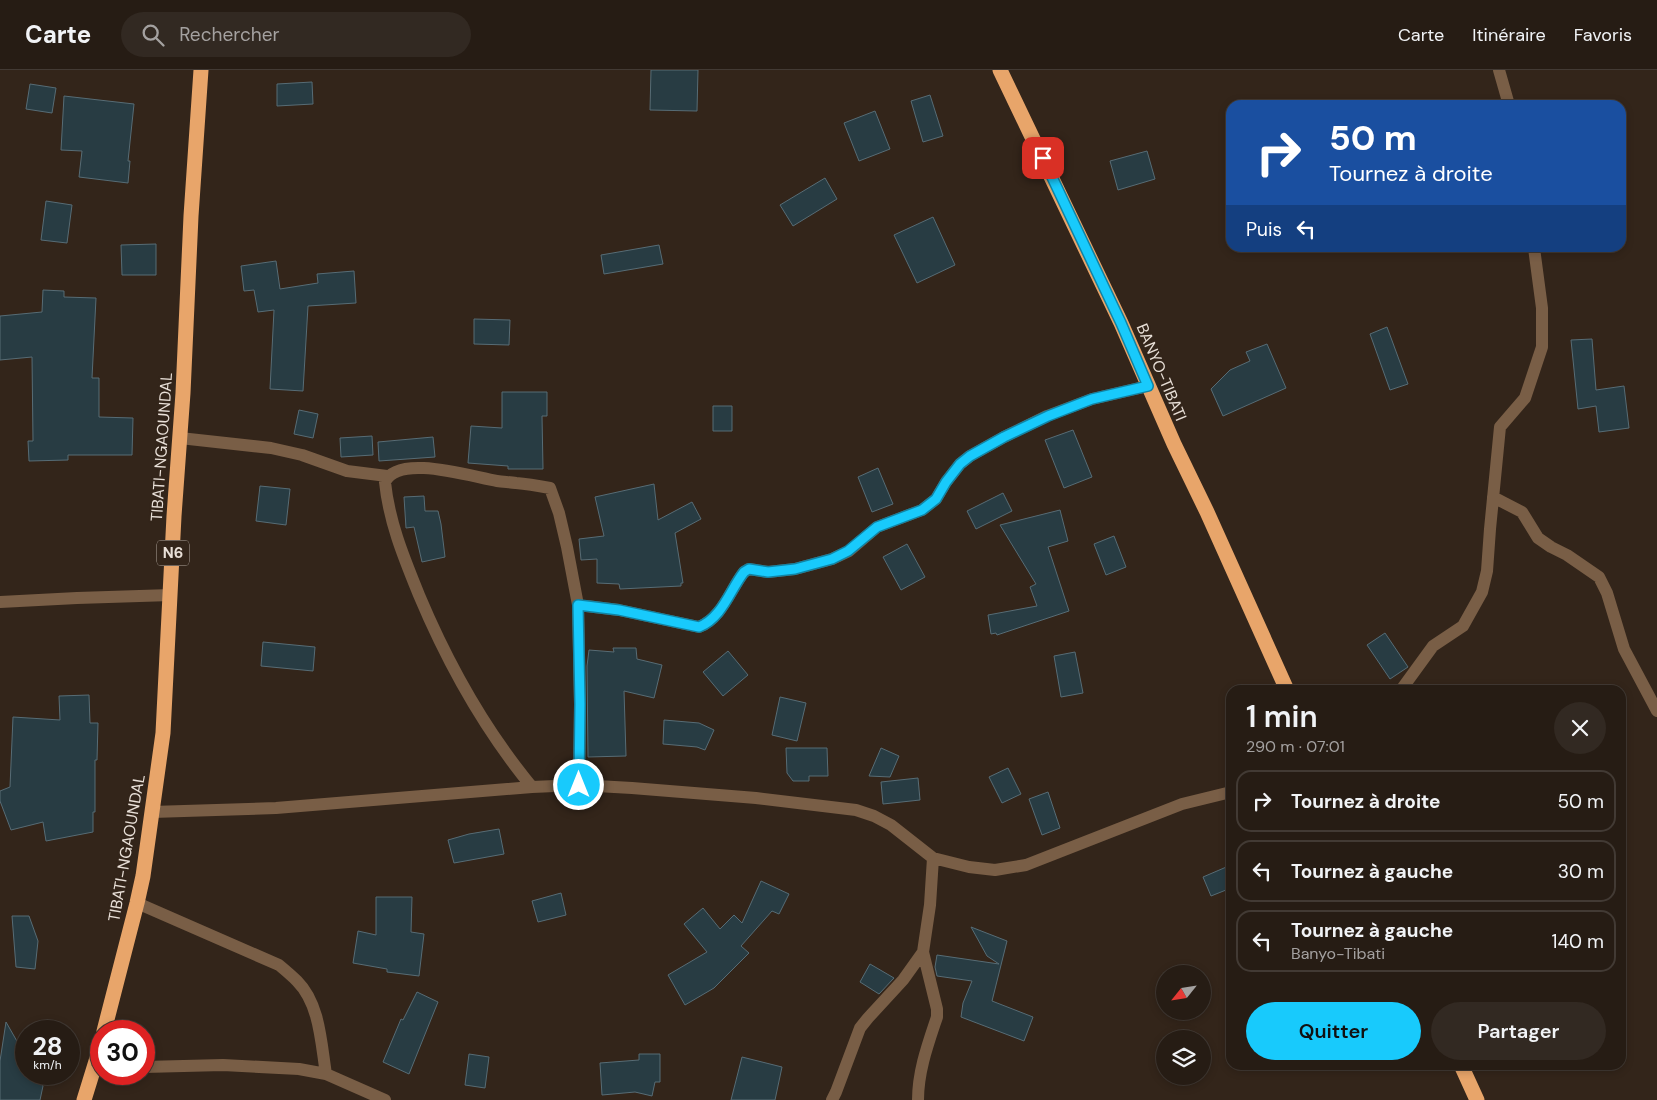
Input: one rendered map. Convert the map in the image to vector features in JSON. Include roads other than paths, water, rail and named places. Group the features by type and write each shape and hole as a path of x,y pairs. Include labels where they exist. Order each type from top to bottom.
{"highway":[{"name":"TIBATI-NGAOUNDAL","path":"107,1020 137,903 163,732 191,216 201,70"},
{"name":"BANYO-TIBATI","path":"1000,70 1084,243 1285,685"},
{"path":"1463,1070 1477,1100"},
{"path":"84,1100 90,1083"}],"street":[{"path":"1499,70 1508,100"},
{"path":"1405,685 1433,646 1463,626 1482,592 1487,571 1500,427 1525,398 1542,347 1542,308 1535,252"},
{"path":"578,605 619,610 699,627 706,624 722,607 744,572 749,569 768,572 795,569 832,559 848,551 877,527 922,510 936,499 960,464 996,441 1048,416 1092,399 1148,386"},
{"path":"180,438 271,448 302,455 347,471 387,476 400,470 428,468 458,472 499,482 550,488 568,547 578,605 579,785"},
{"path":"387,476 385,482 392,524 402,555 436,634 461,684 488,728 508,759 532,787"},
{"path":"1493,497 1522,512 1538,538 1599,577 1607,593 1624,650 1657,711"},
{"path":"0,602 170,595"},
{"path":"152,812 276,808 532,787 579,785 756,798 856,810 874,816 891,825 933,858 970,867 995,870 1026,865 1182,804 1226,793"},
{"path":"918,1100 921,1070 937,1017 937,1009 923,952 930,905 933,858"},
{"path":"137,903 279,965 298,982 309,998 316,1018 326,1074"},
{"path":"832,1100 860,1028 903,980 923,952"},
{"path":"155,1067 192,1065 299,1069 326,1074 385,1100"}]}
